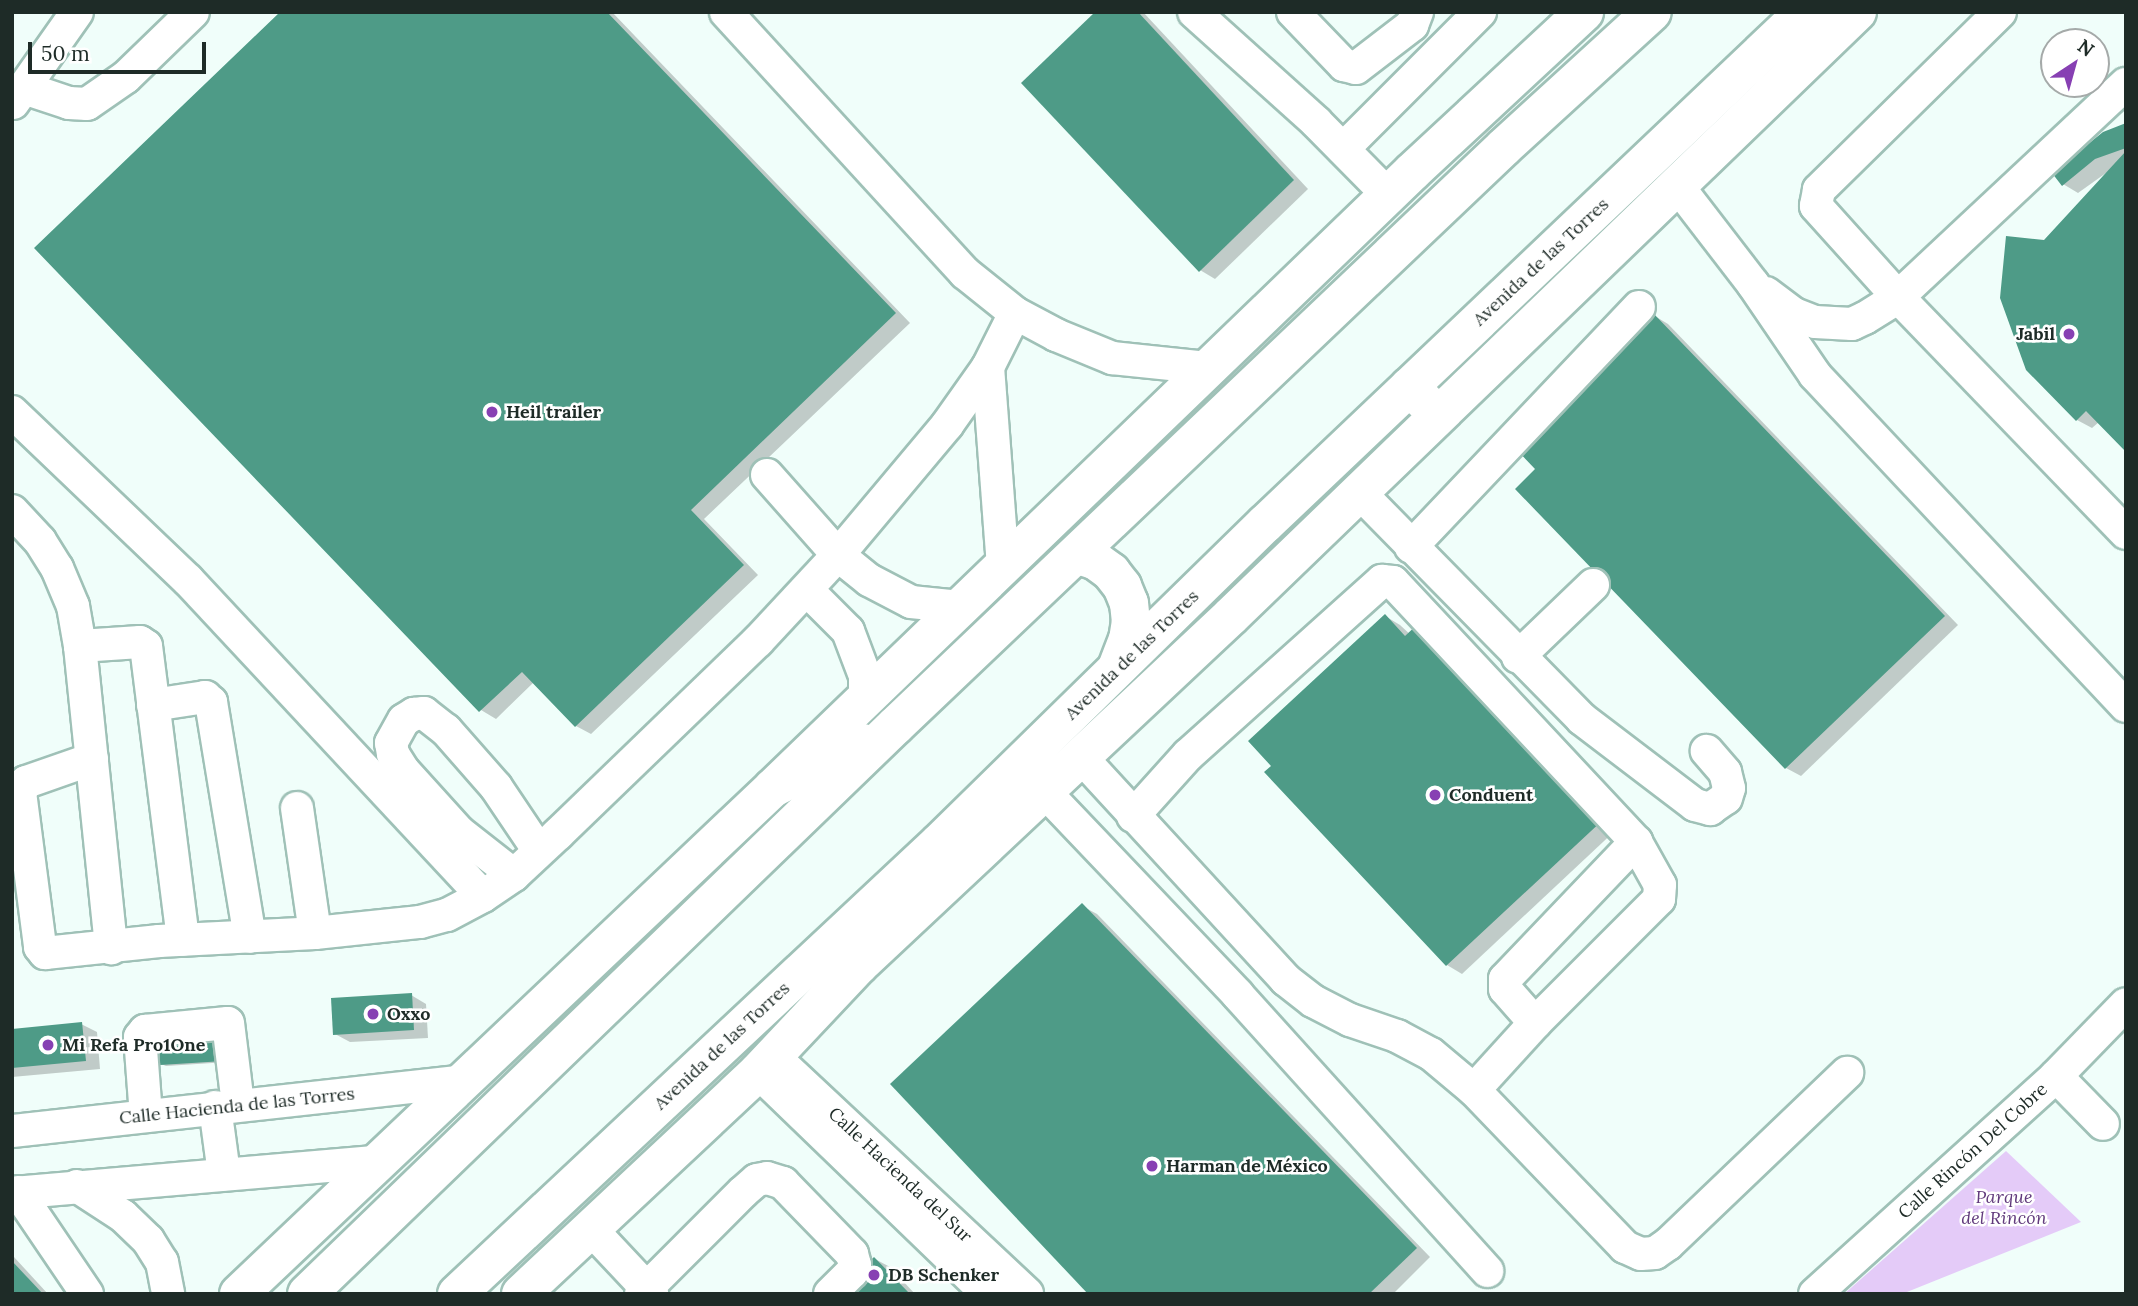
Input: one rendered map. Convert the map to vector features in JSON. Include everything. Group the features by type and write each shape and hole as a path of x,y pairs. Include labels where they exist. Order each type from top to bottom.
{"main road":[{"path":"239,1294 773,788 1388,195 1584,12"},
{"path":"1504,148 1621,12"},
{"path":"307,1294 895,726 1079,555 1504,148 1652,12"},
{"name":"Avenida de las Torres","path":"457,1294 939,843 1409,387 1804,12"},
{"path":"1630,179 1717,117 1836,12"},
{"name":"Avenida de las Torres","path":"521,1294 766,1064 859,965 1360,493 1438,414 1857,12"},
{"path":"1409,387 1438,414"},
{"path":"1079,555 1096,561 1111,572 1122,586 1129,603 1131,621 1128,639 1115,672"},
{"path":"773,788 895,726"},
{"path":"859,965 939,843"}],"street":[{"path":"76,12 18,96 87,104 126,77 193,12"},
{"path":"726,12 965,273 1015,313 1056,335 1112,358 1209,368"},
{"path":"1194,12 1343,149 1388,195"},
{"path":"1293,12 1344,65 1351,68 1363,65 1415,19 1439,53"},
{"path":"1343,149 1480,12"},
{"path":"2000,12 1815,197 1816,206 1898,297 2126,533"},
{"path":"1753,284 1794,314 1835,325 1852,324 1866,318 1898,297 2126,84"},
{"path":"1676,184 1753,284 1815,375 2126,706"},
{"path":"1411,547 1639,307"},
{"path":"92,760 26,782 20,792 40,947 45,953 183,940 315,933 420,922 447,915 483,897 514,874 807,590 947,425 988,367 1015,313"},
{"path":"988,367 1003,567"},
{"path":"12,412 188,580 483,897"},
{"path":"767,475 838,555 889,593 911,602 960,607"},
{"path":"1360,493 1518,657 1610,743 1695,805 1710,809 1726,798 1729,788 1725,772 1707,751"},
{"path":"12,511 40,541 57,568 72,606 80,646 111,948"},
{"path":"1133,816 1188,755 1382,581 1393,582 1636,842 1660,885 1659,899 1535,1023 1474,1090"},
{"path":"1518,657 1593,584"},
{"path":"807,590 848,631 864,676 865,699"},
{"path":"80,646 140,642 146,646 183,940"},
{"path":"153,705 205,697 211,702 250,937"},
{"path":"514,874 459,832 403,770 393,754 391,743 404,720 414,714 424,713 446,730 496,787 539,851"},
{"path":"1081,757 1286,980 1313,1001 1350,1020 1396,1036 1431,1054 1474,1090 1625,1247 1641,1254 1655,1253 1668,1244 1847,1073"},
{"path":"1045,792 1238,995 1487,1271"},
{"path":"297,808 315,933"},
{"path":"1535,1023 1505,989 1505,979 1636,842"},
{"name":"Calle Rincón Del Cobre","path":"1815,1294 2056,1076 2126,1004"},
{"path":"146,1116 140,1037 145,1031 228,1023 224,1174"},
{"name":"Calle Hacienda del Sur","path":"766,1064 988,1294"},
{"name":"Calle Hacienda del Sur","path":"766,1064 1027,1294"},
{"path":"2056,1076 2103,1124"},
{"name":"Calle Hacienda de las Torres","path":"12,1131 462,1081"},
{"path":"87,1294 15,1192 376,1162"},
{"path":"590,1228 647,1292 757,1180 767,1178 783,1182 852,1254 855,1265 852,1272 830,1294"},
{"path":"78,1186 123,1216 148,1240 162,1262 168,1294"}],"green space":[{"name":"Parque del Rincón","path":"2006,1151 2081,1222 1902,1294 1844,1294"}],"building":[{"name":"Heil trailer","path":"280,12 607,12 896,313 691,510 744,565 575,727 522,672 479,712 34,248"},
{"path":"1095,12 1138,12 1294,180 1199,272 1021,83"},
{"path":"2126,123 2126,148 2095,159 2062,186 2052,173 2103,132"},
{"name":"Jabil","path":"2126,151 2126,452 2086,411 2076,421 2026,370 2000,298 2006,236 2044,240"},
{"path":"1653,313 1945,616 1785,769 1515,489 1535,469 1514,447"},
{"name":"Conduent","path":"1385,614 1405,636 1421,621 1605,818 1446,966 1264,772 1271,766 1248,741"},
{"name":"Harman de México","path":"1082,903 1417,1248 1369,1294 1088,1294 890,1084"},
{"name":"Oxxo","path":"412,993 414,1030 333,1035 331,998"},
{"name":"Mi Refa Pro1One","path":"82,1022 86,1061 12,1068 12,1029"},
{"path":"223,1038 224,1061 160,1065 158,1042"},
{"name":"DB Schenker","path":"874,1257 910,1294 836,1294"},
{"path":"12,1261 43,1294 12,1294"}],"place":[{"name":"Jabil","path":"2069,334"},
{"name":"Heil trailer","path":"492,412"},
{"name":"Conduent","path":"1435,795"},
{"name":"Oxxo","path":"373,1014"},
{"name":"Mi Refa Pro1One","path":"48,1045"},
{"name":"Harman de México","path":"1152,1166"},
{"name":"DB Schenker","path":"874,1275"}]}
